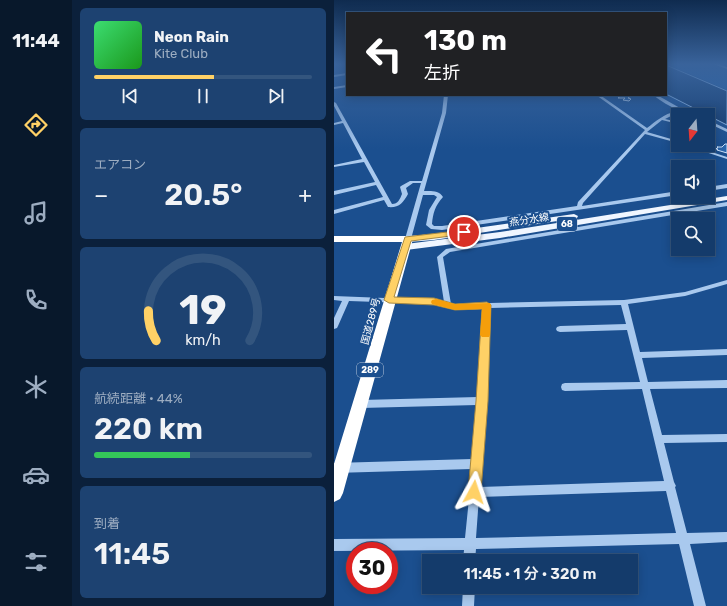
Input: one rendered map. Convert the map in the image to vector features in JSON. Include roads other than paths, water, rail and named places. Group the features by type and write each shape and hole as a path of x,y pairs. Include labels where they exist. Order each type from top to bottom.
{"highway":[{"path":"334,239 407,243"},
{"path":"334,245 407,243"},
{"name":"国道289号","path":"334,494 338,468 361,404 389,300 407,243"}],"main road":[{"path":"715,195 727,193"},
{"name":"燕分水線","path":"407,243 500,235 727,198"},
{"name":"燕分水線","path":"407,243 487,229 671,201"}],"street":[{"path":"407,243 444,113 446,96"},
{"path":"599,96 646,131 671,140"},
{"path":"656,96 677,108"},
{"path":"334,103 390,206 399,205 405,194 403,187 412,182 424,182"},
{"path":"579,208 580,203 646,131 661,119 671,115"},
{"path":"661,119 671,121"},
{"path":"334,124 344,122"},
{"path":"715,125 727,131"},
{"path":"711,152 727,158"},
{"path":"334,166 365,160"},
{"path":"334,194 378,183"},
{"path":"715,188 727,186"},
{"path":"421,193 434,193 440,197 434,203 430,212 429,224 433,228 442,228 671,194"},
{"path":"334,212 386,198"},
{"path":"448,305 440,257 448,250 727,204"},
{"path":"334,298 434,302 455,307 624,302 685,294 727,282"},
{"path":"334,326 346,299"},
{"path":"624,302 700,606"},
{"path":"469,554 482,401 487,305"},
{"path":"560,329 630,327"},
{"path":"638,356 727,352"},
{"path":"565,387 727,384"},
{"path":"361,404 482,401"},
{"path":"659,439 727,438"},
{"path":"338,468 477,464"},
{"path":"474,492 671,486"},
{"path":"334,545 470,544 727,537"},
{"path":"468,606 469,594"}]}
